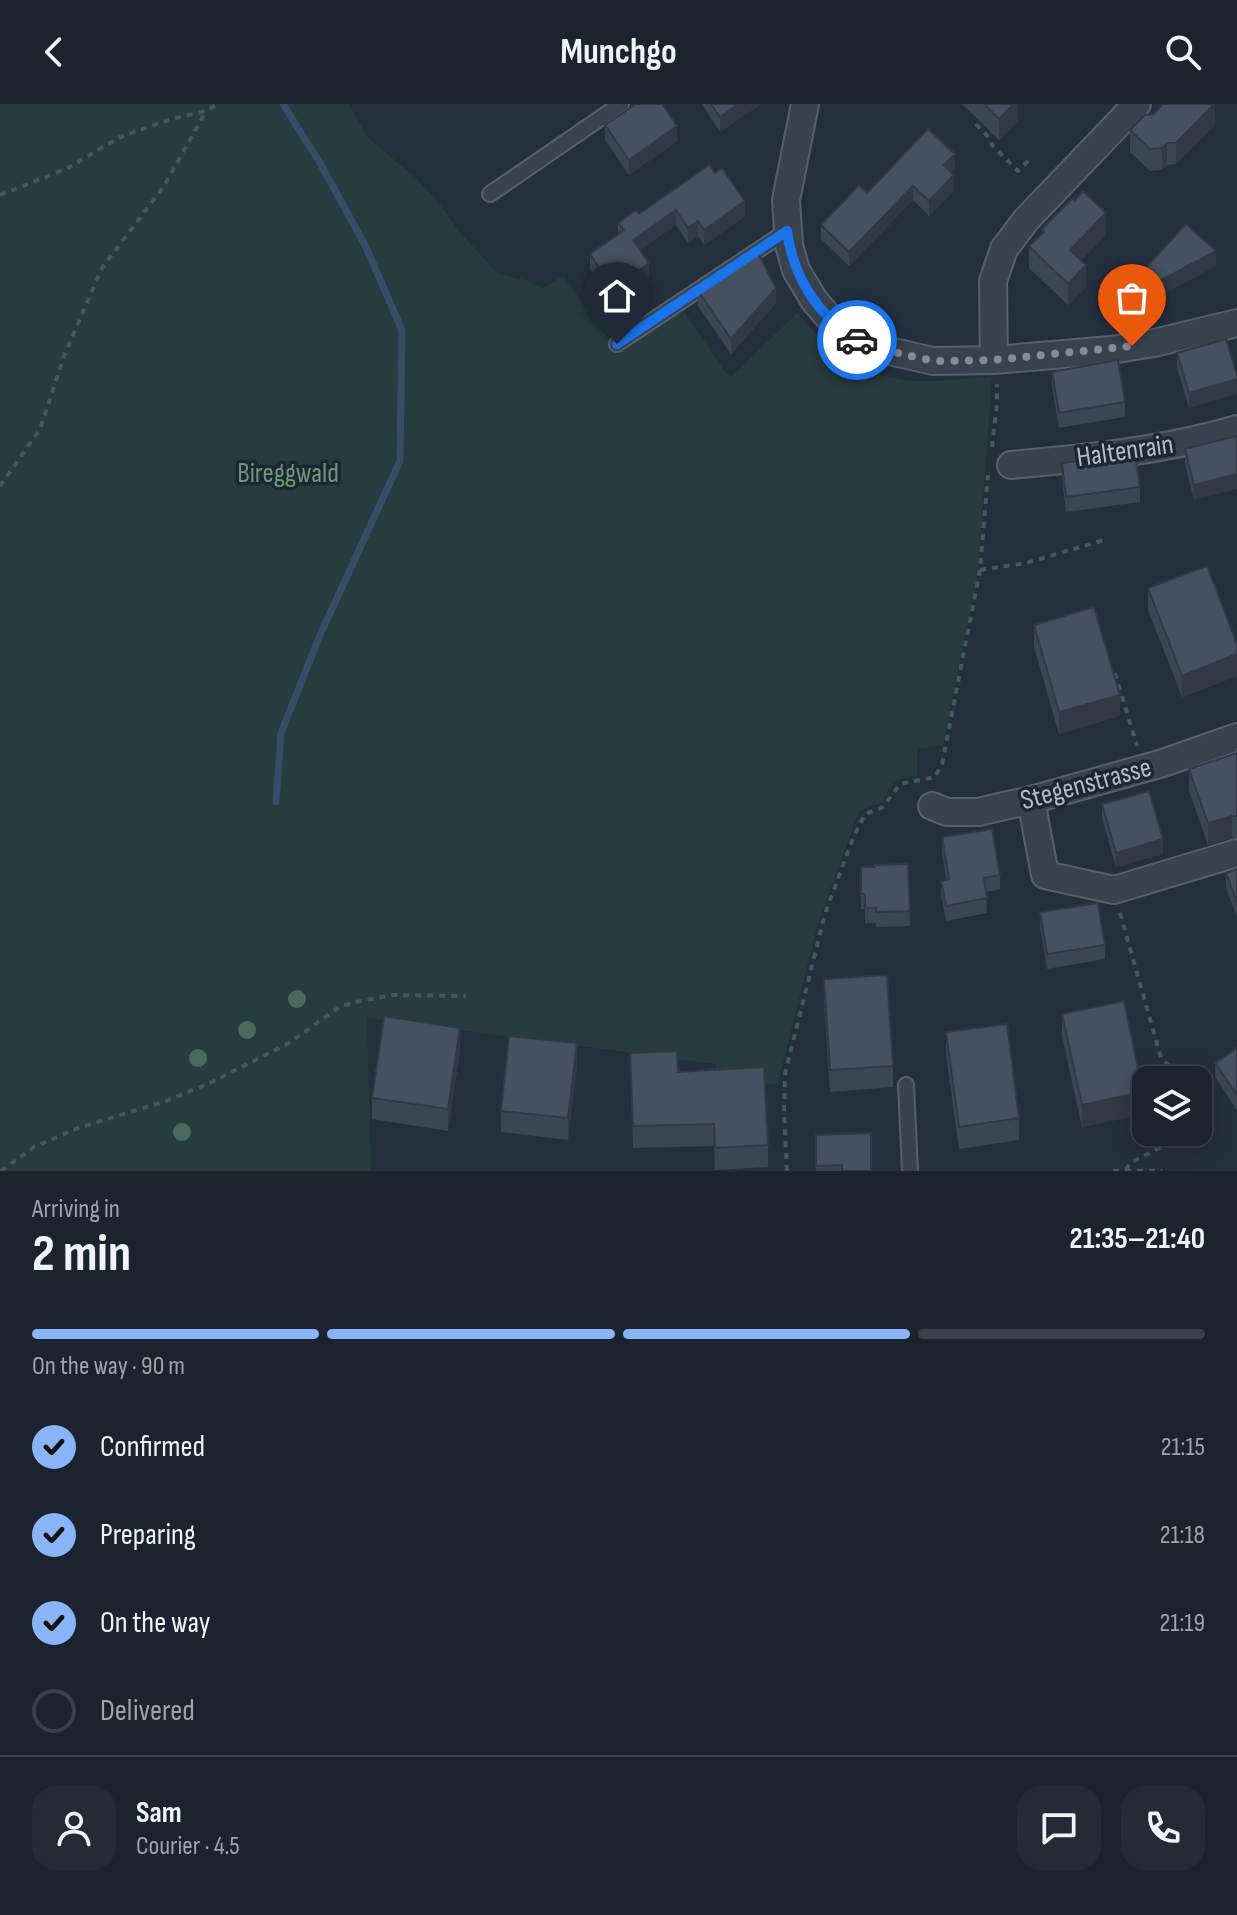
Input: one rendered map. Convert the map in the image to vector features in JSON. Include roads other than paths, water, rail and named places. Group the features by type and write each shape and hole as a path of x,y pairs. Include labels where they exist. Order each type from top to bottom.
{"street":[{"path":"805,104 786,200 789,245 796,270 814,300 837,327 868,346 933,361 994,360 1111,350 1237,323"},
{"path":"994,360 993,281 1004,249 1026,220 1137,104"},
{"name":"Haltenrain","path":"997,460 1113,455 1206,438 1237,429"},
{"name":"Stegenstrasse","path":"932,806 947,812 978,812 1163,763 1237,737"},
{"path":"1031,800 1045,875 1114,890 1237,853"}],"lane":[{"path":"490,194 621,104"},
{"path":"617,344 787,231"},
{"path":"906,1085 910,1171"}],"waterway":[{"path":"276,802 281,733 320,635 400,461 402,330 365,245 283,104"}],"park label":[{"name":"Bireggwald","path":"288,473"}]}
